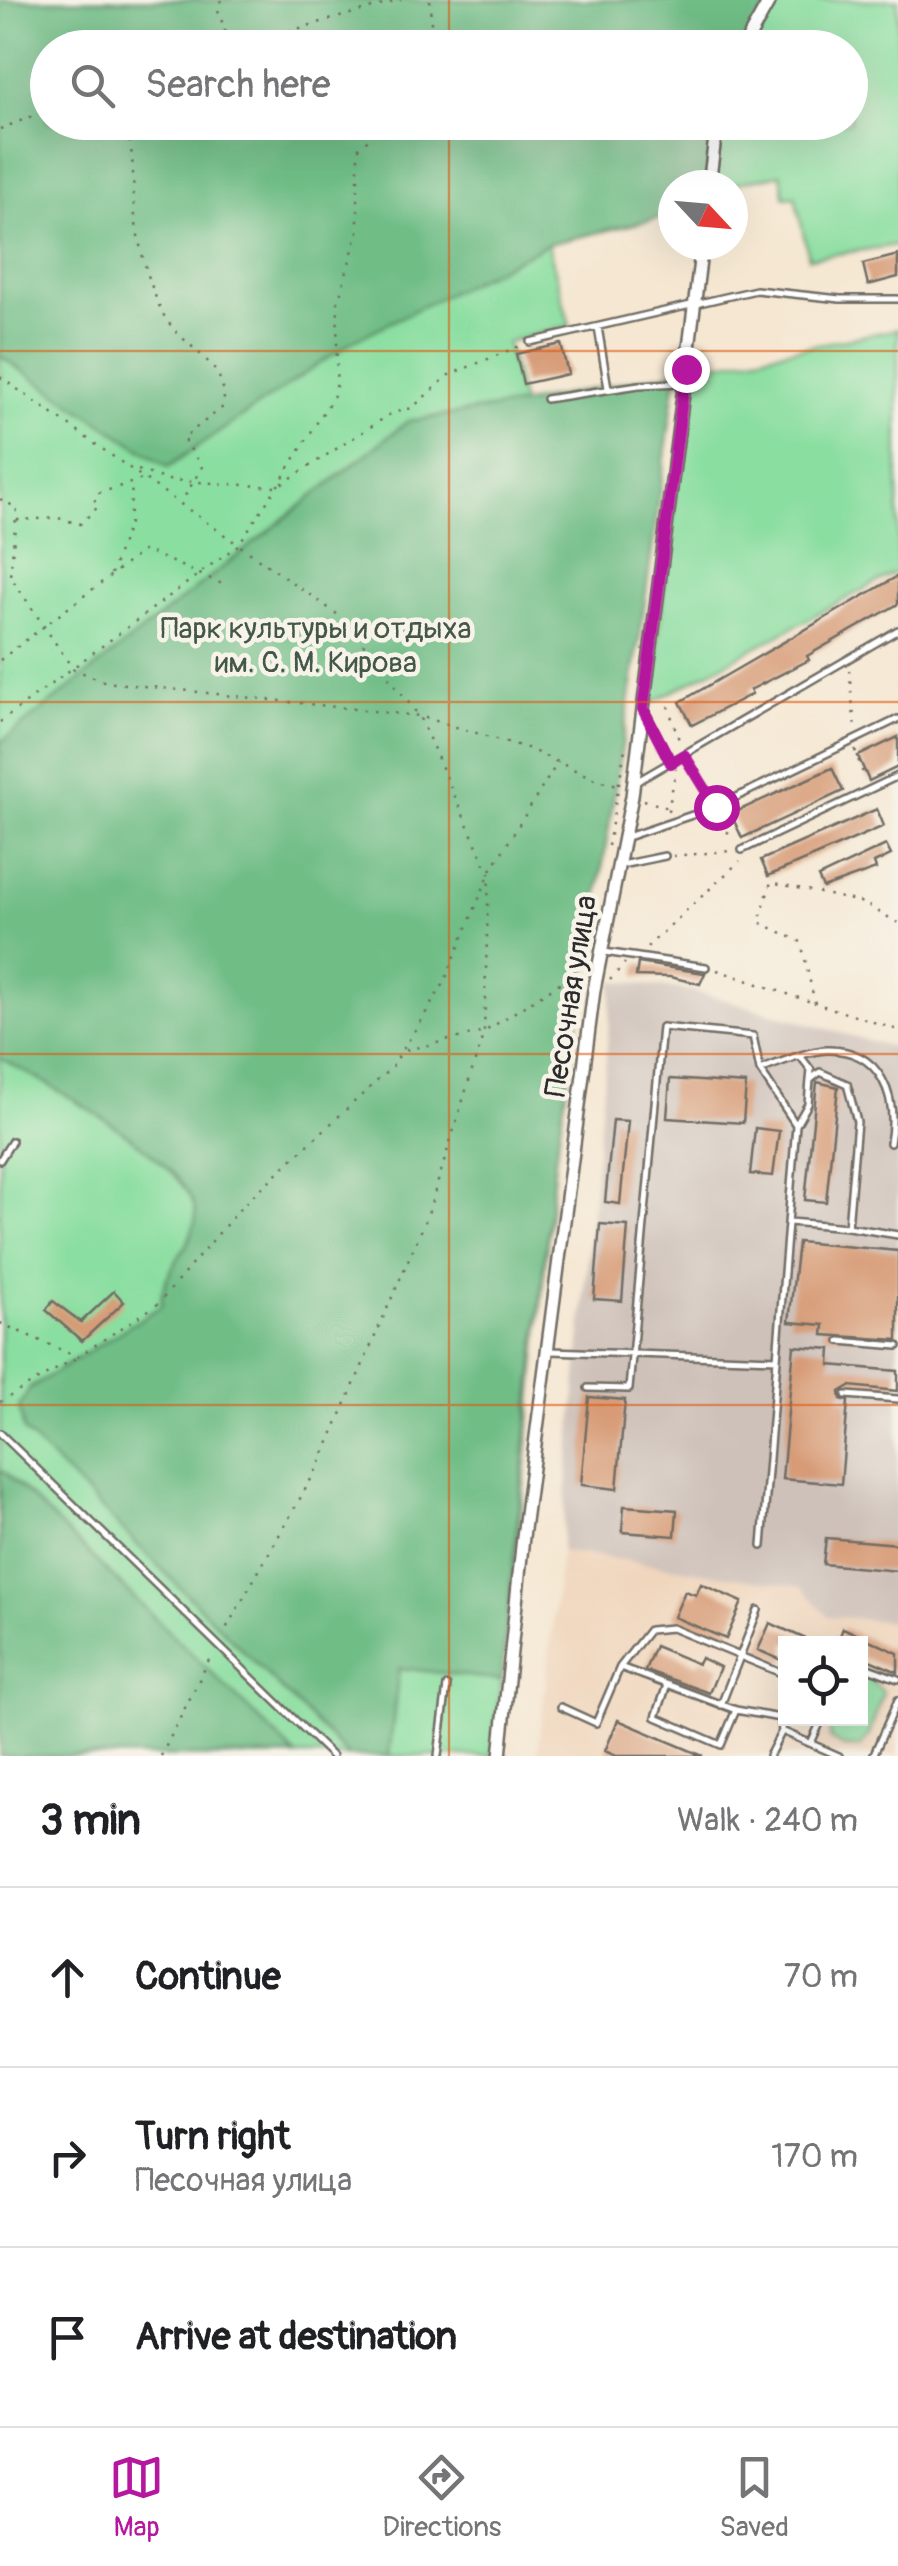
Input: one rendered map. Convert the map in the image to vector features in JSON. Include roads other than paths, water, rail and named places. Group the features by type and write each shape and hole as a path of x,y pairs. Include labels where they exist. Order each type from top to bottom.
{"street":[{"path":"753,30 770,0"},
{"path":"711,170 715,140"},
{"name":"Песочная улица","path":"500,1756 594,990 634,784 700,260"}],"lane":[{"path":"530,342 756,290 802,291 840,299 898,299"},
{"path":"598,327 608,389"},
{"path":"546,399 608,389 684,384"},
{"path":"634,784 898,630"},
{"path":"643,709 671,763"},
{"path":"624,838 716,807 898,719"},
{"path":"744,853 898,776"},
{"path":"618,866 665,856"},
{"path":"602,952 706,967"},
{"path":"588,1388 629,1389 662,1027 753,1036 760,1070 796,1125"},
{"path":"760,1070 830,1050 860,1060 882,1076 892,1093 896,1119 890,1143"},
{"path":"762,1546 796,1125 808,1104 811,1070 800,1056"},
{"path":"810,1080 820,1072 835,1076 847,1084 853,1097 858,1122 848,1227"},
{"path":"0,1160 12,1140"},
{"path":"789,1222 898,1235"},
{"path":"840,1341 898,1346"},
{"path":"548,1351 777,1360"},
{"path":"846,1395 898,1399"},
{"path":"0,1434 332,1756"},
{"path":"722,1705 758,1610"},
{"path":"561,1707 596,1722 620,1667 649,1630 672,1628 778,1672"},
{"path":"620,1667 736,1710 780,1718 782,1732 768,1756"},
{"path":"868,1668 898,1680"},
{"path":"668,1685 656,1717 721,1745 736,1710"},
{"path":"438,1756 447,1686"},
{"path":"872,1756 898,1700"},
{"path":"811,1744 819,1726"},
{"path":"782,1732 839,1756"}],"park label":[{"name":"Парк культуры и отдыха им. С. М. Кирова","path":"316,645"}]}
